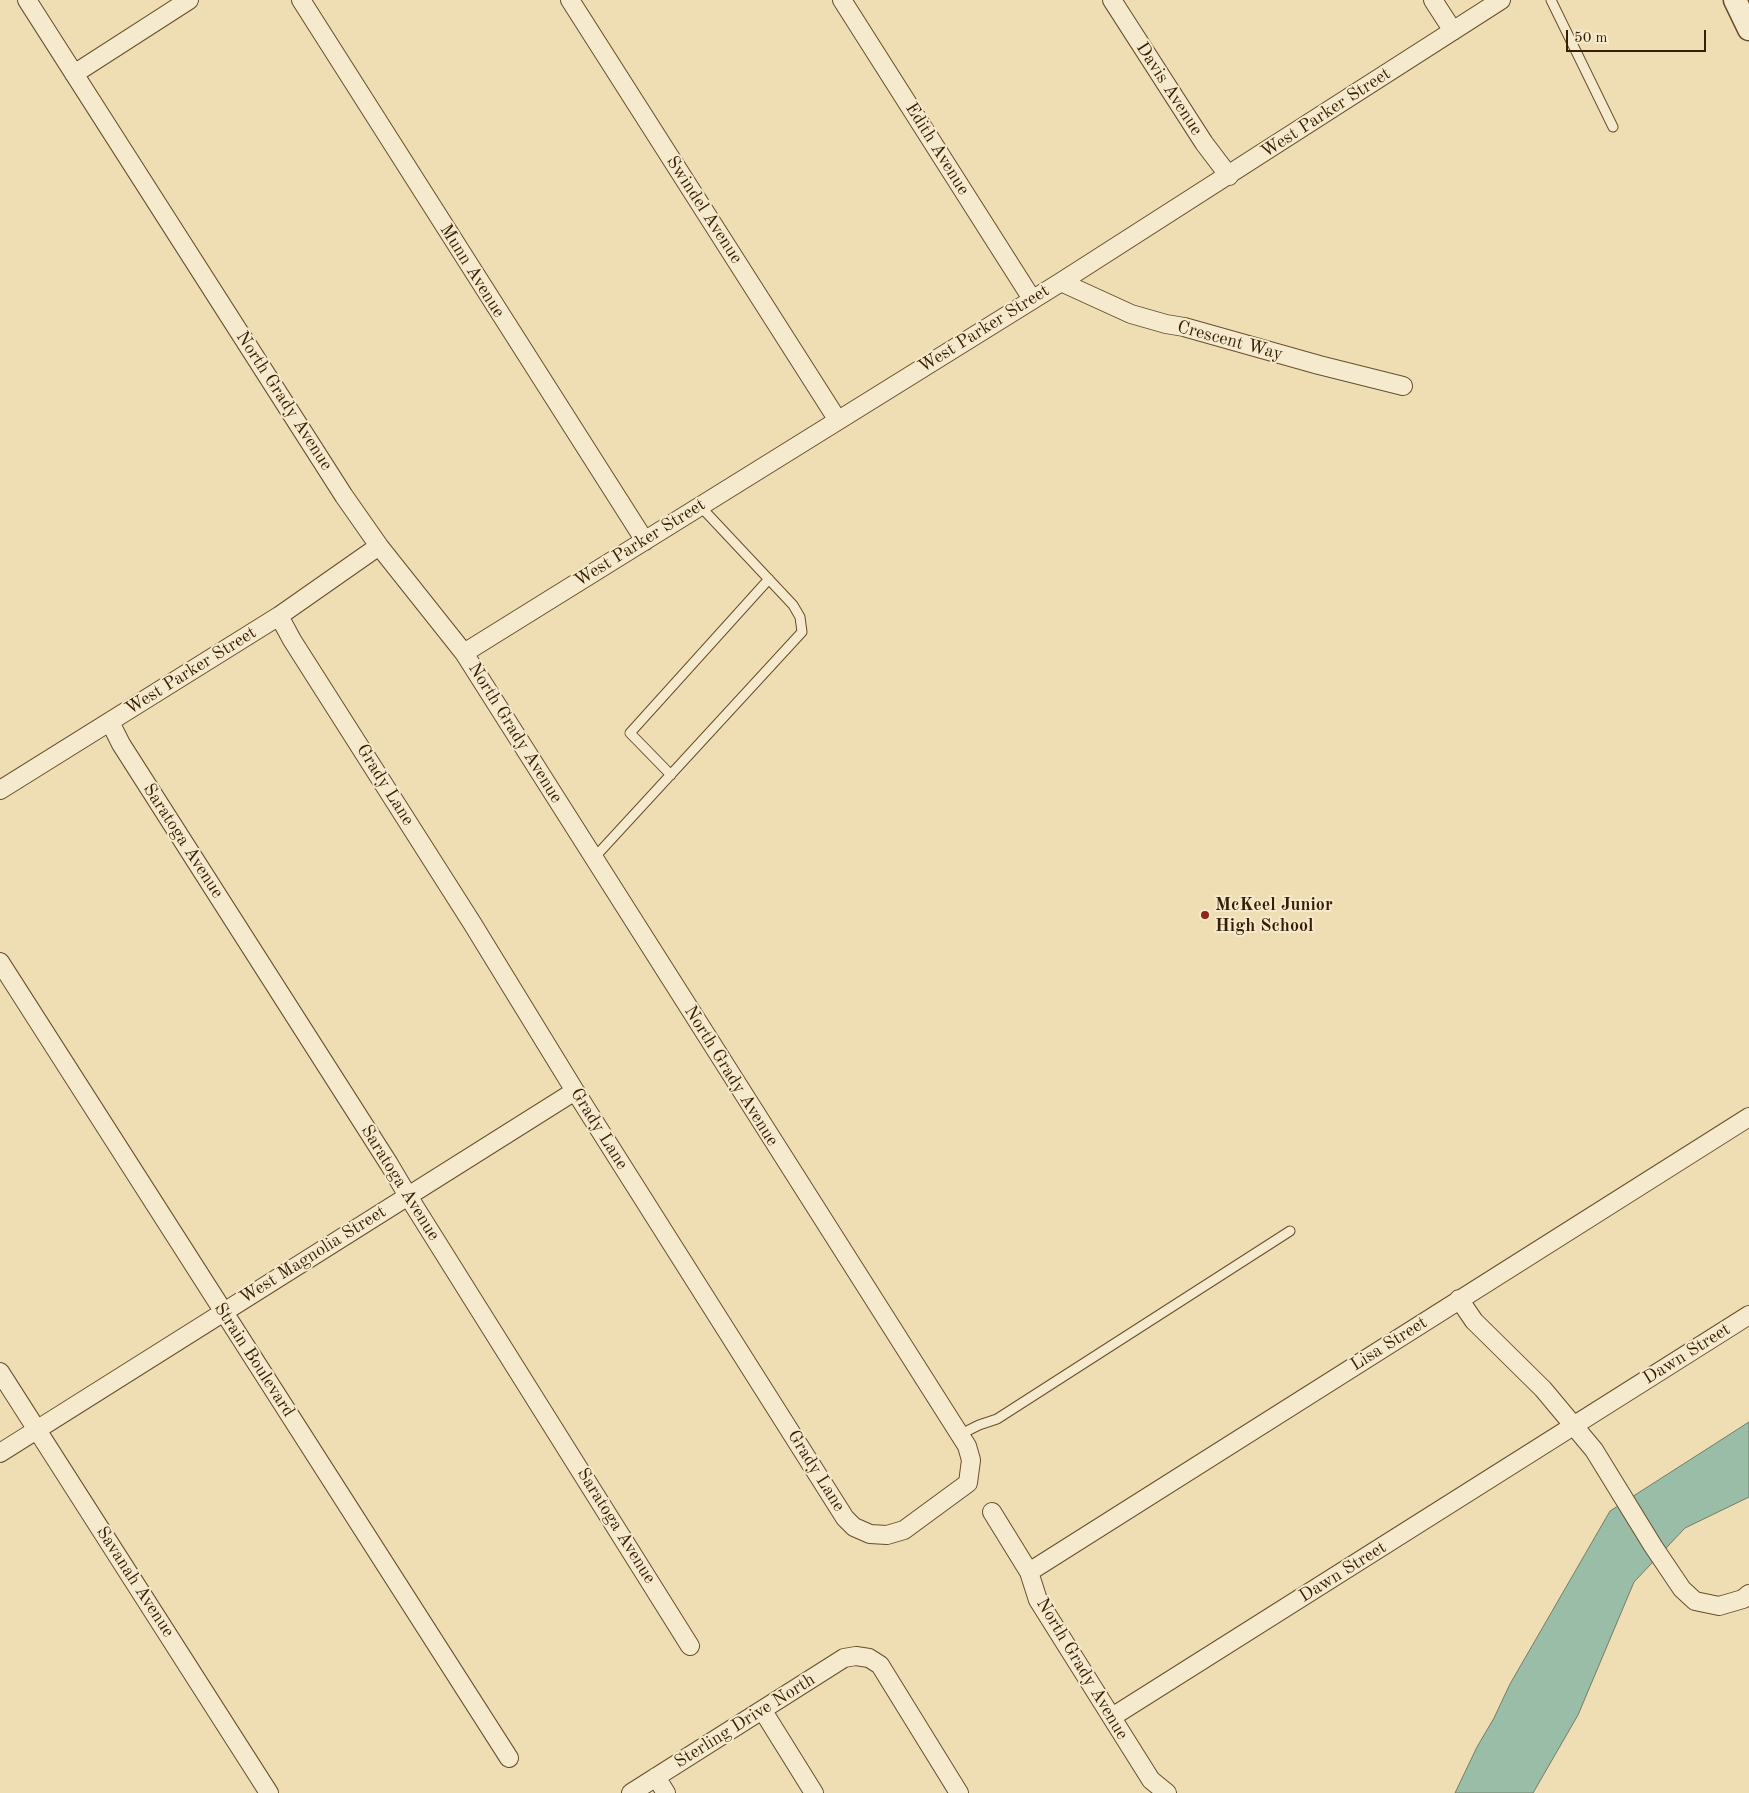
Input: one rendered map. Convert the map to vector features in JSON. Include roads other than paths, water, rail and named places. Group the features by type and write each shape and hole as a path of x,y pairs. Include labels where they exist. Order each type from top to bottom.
{"street":[{"name":"North Grady Avenue","path":"27,0 339,488 379,546 464,654 594,858 967,1446 970,1460 968,1482"},
{"path":"74,74 189,0"},
{"name":"Munn Avenue","path":"301,0 644,541"},
{"name":"Swindel Avenue","path":"570,0 838,419"},
{"name":"Edith Avenue","path":"842,0 1032,299"},
{"name":"Davis Avenue","path":"1112,0 1204,143 1229,176"},
{"path":"1433,0 1453,31"},
{"name":"West Parker Street","path":"464,654 838,419 1061,282 1501,0"},
{"path":"1735,0 1749,29"},
{"name":"Crescent Way","path":"1061,282 1131,314 1166,324 1184,326 1319,366 1403,386"},
{"name":"West Parker Street","path":"0,790 279,616 379,546"},
{"name":"Grady Lane","path":"279,616 292,640 472,923 575,1091 840,1509 854,1527 870,1534 886,1535 904,1530 968,1482"},
{"name":"Saratoga Avenue","path":"110,722 121,744 373,1138 690,1646"},
{"name":"Strain Boulevard","path":"0,962 509,1758"},
{"name":"West Magnolia Street","path":"0,1453 575,1091"},
{"name":"Lisa Street","path":"1029,1572 1749,1117"},
{"path":"1459,1299 1474,1321 1543,1388 1594,1450 1653,1546 1682,1589 1695,1602 1719,1606 1744,1599 1749,1594"},
{"name":"Dawn Street","path":"1112,1717 1749,1315"},
{"name":"Savanah Avenue","path":"0,1372 269,1793"},
{"name":"North Grady Avenue","path":"992,1512 1029,1572 1038,1600 1151,1780 1167,1793"},
{"name":"Sterling Drive North","path":"631,1793 844,1658 856,1656 869,1658 880,1665 959,1793"},
{"path":"762,1711 814,1793"},
{"path":"656,1777 666,1793"}],"lane":[{"path":"1551,0 1613,127"},
{"path":"594,858 802,632 800,617 793,605 700,506"},
{"path":"671,774 630,733 769,579"},
{"path":"959,1435 997,1419 1290,1231"}],"place":[{"name":"McKeel Junior High School","path":"1205,915"}]}
